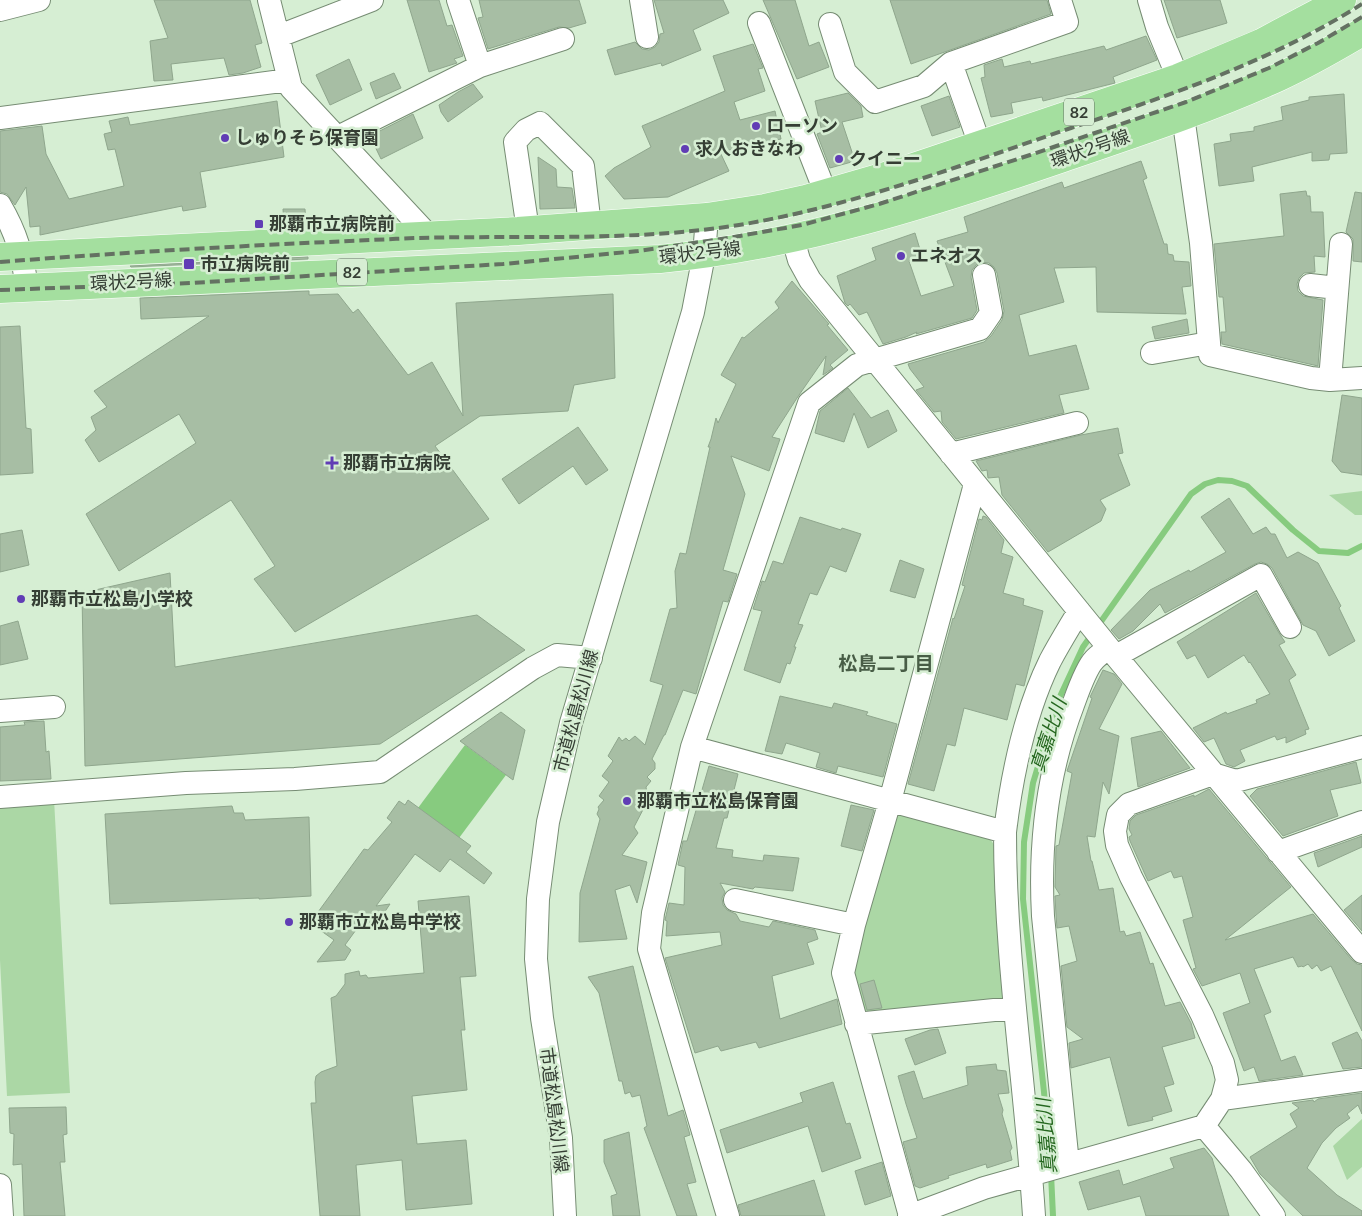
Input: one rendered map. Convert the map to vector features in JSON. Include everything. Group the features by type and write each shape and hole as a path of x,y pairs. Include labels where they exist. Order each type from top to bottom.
{"main road":[{"name":"環状2号線","path":"11,256 528,230 707,217 765,208 826,194 896,173 1178,78 1261,43 1342,0"},
{"name":"環状2号線","path":"0,289 660,259 704,255 793,239 972,190 1183,116 1280,77 1362,32"}],"street":[{"path":"0,10 39,0"},
{"path":"269,0 291,88 429,236"},
{"path":"279,36 372,0"},
{"path":"458,0 480,66"},
{"path":"640,0 647,36"},
{"path":"830,24 845,72 876,102 924,86 951,63 1067,22 1060,0"},
{"path":"1149,0 1157,27 1178,78"},
{"path":"759,23 826,194"},
{"path":"338,137 480,66 563,39"},
{"path":"951,63 980,145"},
{"path":"0,118 289,80"},
{"path":"1183,116 1201,242 1210,355 1311,378 1330,380 1362,378"},
{"path":"528,230 515,142 526,130 540,123 583,166 590,226"},
{"path":"0,205 11,224 11,256 27,287"},
{"name":"市道松島松川線","path":"565,1216 560,1138 542,1018 536,959 538,900 548,822 570,723 693,312 704,255 707,217"},
{"path":"793,239 799,260 810,280 1110,649 1362,952"},
{"path":"1330,380 1341,244"},
{"path":"728,1216 649,949 653,913 692,747 809,403 857,365 980,328 991,313 984,275"},
{"path":"1310,285 1337,288"},
{"path":"1152,353 1210,343"},
{"path":"951,454 1077,423"},
{"path":"975,484 890,801 854,925 843,973 910,1216 984,1188 1204,1126 1222,1099 1227,1080 1223,1063 1202,1015 1131,877 1117,845 1115,830 1118,815 1129,804 1213,774 1236,781 1362,747"},
{"path":"1065,1164 1043,916 1042,885 1044,830 1052,775 1058,749 1071,710 1093,661 1110,649 1261,575 1290,627"},
{"path":"1034,1216 1036,1173 1014,1008 1005,869 1005,832 1010,792 1027,721 1050,662 1083,616"},
{"path":"0,797 380,772 533,668 557,655 591,658"},
{"path":"0,710 54,708"},
{"path":"692,747 1005,832"},
{"path":"1278,852 1362,822"},
{"path":"735,900 854,925"},
{"path":"856,1024 1014,1008"},
{"path":"1222,1099 1362,1080"},
{"path":"1204,1126 1241,1170 1274,1216"},
{"path":"0,1185 2,1216"}],"shaded area":[{"path":"1362,491 1362,515 1355,515 1329,495"},
{"path":"465,745 506,775 459,838 418,808"},
{"path":"54,799 70,1093 7,1096 0,960 0,806"},
{"path":"898,813 990,839 995,846 1004,1004 956,1008 953,1002 861,1019 849,975 895,817"},
{"path":"1362,1119 1362,1167 1347,1180 1333,1146"}],"building":[{"path":"154,0 250,0 262,43 255,45 261,67 229,75 224,58 171,64 173,80 154,81 150,41 168,38"},
{"path":"407,0 439,0 447,26 452,25 463,56 454,59 457,63 429,72"},
{"path":"479,0 579,0 586,23 569,28 559,27 488,49 478,18 483,17"},
{"path":"654,0 723,0 729,13 693,30 701,50 662,66 661,63 615,75 607,50 635,42 642,49 649,50 655,47 659,42 660,34 664,33"},
{"path":"763,0 795,0 809,46 819,42 829,67 797,79"},
{"path":"890,0 1047,0 1051,14 911,64"},
{"path":"1164,0 1220,0 1227,23 1177,38"},
{"path":"1146,36 1157,60 1113,77 1115,83 1043,101 1042,97 1011,103 1013,113 991,117 981,78 985,77 984,65 1002,59 1004,67 1030,61 1031,64 1104,46 1106,50"},
{"path":"753,44 763,68 758,69 765,91 734,102 740,120 775,111 781,139 720,152 729,171 668,197 624,199 605,176 614,168 651,147 642,126 725,91 713,56"},
{"path":"349,59 362,90 330,105 316,75"},
{"path":"394,73 401,88 376,99 370,83"},
{"path":"473,84 483,97 448,122 441,112 439,105"},
{"path":"848,93 861,106 863,117 842,122 855,161 830,168 817,134 822,132 815,101"},
{"path":"1344,94 1347,153 1330,154 1329,160 1312,161 1312,152 1252,167 1254,181 1219,186 1214,144 1231,141 1230,134 1254,131 1254,127 1283,120 1281,107 1309,100 1309,97"},
{"path":"949,96 960,127 932,136 921,106"},
{"path":"277,101 284,157 200,172 206,207 183,211 182,206 40,235 40,226 30,227 26,187 15,205 7,194 0,192 0,131 42,126 46,154 69,199 124,186 115,149 108,150 104,134 112,132 109,121 128,117 130,125"},
{"path":"413,114 423,138 381,159 370,136"},
{"path":"538,157 556,169 557,187 572,188 575,208 540,209"},
{"path":"1141,161 1147,178 1143,180 1164,244 1167,244 1168,254 1173,255 1174,261 1189,262 1191,286 1182,287 1186,314 1097,312 1096,267 1054,268 1064,302 1019,315 1029,356 1076,345 1089,389 1059,395 1064,413 956,439 942,422 941,411 934,412 916,390 924,387 908,364 984,342 991,336 1002,320 1004,311 997,273 994,267 989,263 982,262 972,270 971,277 977,310 972,318 916,334 917,332 883,344 867,312 859,315 850,304 848,306 845,303 837,276 876,260 872,248 915,233 922,256 909,261 921,296 954,286 937,241 968,232 964,217 1062,182 1064,188"},
{"path":"1306,191 1307,196 1310,196 1311,212 1323,212 1325,257 1314,256 1315,272 1304,273 1299,278 1297,284 1298,291 1303,296 1323,300 1318,366 1222,344 1221,332 1226,332 1223,297 1219,297 1214,244 1284,236 1280,194"},
{"path":"1355,192 1362,193 1362,262 1353,261 1353,239 1346,232"},
{"path":"283,209 305,209 306,226 284,227"},
{"path":"308,257 308,259 130,266"},
{"path":"792,281 829,324 827,325 848,350 830,365 833,368 823,375 826,356 797,398 772,437 780,439 769,471 731,456 745,494 723,570 737,574 728,602 723,601 696,694 683,690 665,735 652,759 655,763 655,769 647,777 651,781 646,787 648,800 634,827 638,833 622,855 647,862 637,903 630,885 615,890 627,939 579,942 580,893 600,819 597,814 598,807 604,800 599,796 609,782 602,776 613,761 608,756 619,737 622,741 626,738 629,741 635,736 645,745 663,685 650,681 670,609 677,608 675,571 680,553 686,554 710,447 708,447 716,418 718,423 736,384 721,375 742,337 744,338 779,308 775,302"},
{"name":"那覇市立病院","path":"309,291 309,295 338,294 353,313 358,309 408,375 432,362 463,416 456,303 613,294 615,378 574,385 568,411 480,416 435,446 489,519 295,632 254,579 275,566 231,500 119,571 86,514 196,443 179,414 99,462 85,440 96,430 91,417 107,407 94,391 209,316 141,319 140,298"},
{"path":"1187,319 1189,333 1155,339 1152,327"},
{"path":"20,326 26,428 31,429 33,473 0,475 0,327"},
{"path":"848,388 871,418 888,410 897,431 868,448 854,413 844,442 815,433 820,411"},
{"path":"1342,395 1362,398 1362,475 1341,472 1332,461"},
{"path":"578,427 608,470 586,485 573,466 519,504 502,479"},
{"path":"1118,428 1123,453 1118,454 1130,485 1100,500 1106,509 1101,521 1048,552 1002,495 999,477 988,478 987,470 982,471 976,461 1081,435"},
{"path":"1229,498 1253,534 1266,527 1271,534 1275,534 1287,558 1298,552 1318,563 1341,606 1339,608 1355,641 1329,656 1316,631 1303,625 1272,568 1261,562 1165,613 1160,604 1133,631 1119,639 1111,630 1150,590 1189,570 1190,572 1226,552 1201,517"},
{"path":"983,516 986,517 1004,540 1001,553 1013,557 1003,593 1024,599 1023,605 1043,611 1024,686 1016,684 1007,720 964,708 955,746 947,744 934,791 908,784 953,618 965,586 962,585 979,519 982,520"},
{"path":"800,517 841,530 842,528 861,534 846,572 830,566 817,595 810,593 798,624 803,625 794,647 796,647 790,664 787,663 780,683 744,670 762,611 753,609 762,581 765,582 773,561 783,564"},
{"path":"22,530 29,565 0,572 0,534"},
{"path":"900,560 924,569 915,598 890,591"},
{"path":"170,573 175,667 477,615 525,650 380,744 85,766 82,593"},
{"path":"1256,593 1285,642 1279,645 1296,675 1289,680 1309,729 1305,730 1306,734 1286,743 1286,737 1277,740 1275,736 1240,750 1245,761 1234,767 1226,764 1214,738 1204,742 1193,728 1226,712 1227,714 1257,703 1256,700 1270,694 1244,655 1208,678 1195,655 1187,659 1177,642"},
{"path":"18,621 28,659 0,665 0,626"},
{"path":"1103,670 1114,674 1122,684 1099,729 1119,736 1109,794 1103,782 1095,837 1087,836 1091,861 1099,890 1113,888 1120,932 1124,931 1126,936 1140,932 1150,964 1153,963 1165,1006 1180,1002 1191,1023 1195,1038 1162,1047 1174,1084 1164,1087 1172,1111 1152,1117 1153,1120 1128,1126 1110,1057 1071,1068 1069,1043 1083,1039 1067,1027 1061,966 1077,961 1069,926 1057,928 1056,915 1055,896 1060,895 1055,887 1056,846 1059,845 1072,773 1067,771 1092,698 1090,697"},
{"path":"780,696 832,708 834,703 868,712 866,715 897,724 883,777 838,766 836,773 816,767 820,753 786,743 782,754 765,751"},
{"path":"501,712 525,730 513,780 460,741"},
{"path":"44,721 46,752 49,751 51,779 0,781 0,727 25,725 24,722"},
{"path":"1161,731 1190,768 1138,787 1131,738"},
{"path":"1356,762 1361,783 1330,790 1338,816 1283,836 1250,796 1257,789"},
{"path":"709,766 738,774 727,818 724,818 716,848 733,850 732,857 763,861 764,855 799,858 793,891 755,887 753,889 720,883 725,892 722,898 723,905 727,910 736,914 740,921 769,927 773,921 815,930 818,939 807,943 814,964 772,976 780,1019 837,999 842,1024 759,1048 756,1042 721,1051 718,1046 695,1053 665,958 722,945 720,932 666,936 667,921 665,920 669,903 684,905 685,867 678,865 683,841 687,841"},
{"path":"1209,789 1291,887 1225,940 1313,914 1352,960 1362,965 1362,1031 1331,966 1321,971 1317,965 1312,969 1308,964 1298,967 1293,957 1254,969 1271,1012 1264,1015 1281,1061 1295,1056 1303,1075 1259,1081 1254,1067 1244,1071 1223,1013 1250,1003 1240,973 1202,986 1193,969 1196,968 1183,920 1193,917 1182,876 1174,878 1171,871 1148,881 1130,841 1129,837 1132,835 1129,829 1130,821 1136,815 1194,795 1194,797"},
{"path":"408,800 471,846 466,852 492,873 484,884 450,859 440,872 415,854 376,906 390,904 380,919 375,923 361,923 345,945 351,950 345,960 317,962 334,940 310,923 364,849 368,850 392,822 387,818 399,801 405,805"},
{"path":"851,805 874,810 862,851 841,846"},
{"path":"232,806 234,813 243,813 245,820 309,817 311,896 110,904 105,814"},
{"path":"1362,836 1362,847 1318,867 1314,853"},
{"path":"1362,895 1362,931 1344,910"},
{"path":"469,896 476,976 460,977 465,1030 461,1030 467,1090 412,1096 417,1144 466,1140 472,1204 406,1210 402,1160 356,1165 360,1216 320,1216 311,1103 316,1103 316,1076 337,1066 331,998 336,996 345,984 345,974 359,971 360,976 366,975 368,978 424,973 418,901"},
{"path":"633,966 668,1116 683,1110 690,1135 684,1137 696,1182 687,1184 697,1216 677,1216 644,1128 647,1126 640,1095 632,1097 630,1092 625,1094 622,1081 619,1081 599,993 588,977"},
{"path":"874,980 882,1008 867,1010 860,984"},
{"path":"938,1029 946,1053 915,1065 905,1039"},
{"path":"1357,1032 1362,1041 1362,1067 1343,1069 1332,1043"},
{"path":"996,1064 997,1070 1006,1071 1009,1093 998,1094 1012,1148 1010,1151 1012,1160 987,1168 986,1164 948,1176 949,1178 920,1188 915,1186 903,1142 917,1138 898,1076 914,1071 923,1099 968,1085 966,1067"},
{"path":"833,1082 846,1124 850,1123 861,1158 822,1172 808,1126 727,1153 720,1130 803,1102 800,1093"},
{"path":"1362,1093 1362,1114 1358,1105 1347,1114 1350,1118 1336,1128 1322,1143 1307,1168 1337,1195 1362,1211 1362,1216 1303,1216 1260,1174 1250,1157 1297,1127 1290,1114 1299,1108 1292,1103 1313,1100 1314,1102 1318,1099"},
{"path":"66,1107 67,1134 63,1135 65,1162 60,1162 65,1216 24,1216 22,1164 13,1165 14,1134 10,1133 9,1108"},
{"path":"629,1132 640,1216 613,1216 611,1196 617,1194 604,1162 604,1140"},
{"path":"1204,1148 1212,1158 1229,1216 1146,1216 1140,1196 1088,1210 1079,1182 1119,1170 1123,1185 1174,1168 1170,1158"},
{"path":"882,1162 891,1196 865,1205 855,1171"},
{"path":"814,1180 825,1216 741,1216 738,1205"}],"waterway":[{"name":"真嘉比川","path":"1050,1164 1023,899 1024,842 1033,783 1057,703 1083,647 1191,494 1205,484 1218,480 1232,481 1247,486 1293,530 1319,551 1348,553 1362,546"},
{"name":"真嘉比川","path":"1051,1174 1053,1216"}],"railway":[{"path":"0,262 104,254 416,238 578,237 659,234 739,225 782,217 865,196 907,183 1146,103 1257,60 1293,43 1362,4"},
{"path":"0,290 191,283 503,264 638,251 802,225 879,204 1186,102 1269,68 1318,43 1362,17"}],"place":[{"name":"ローソン","path":"756,126"},
{"name":"しゅりそら保育園","path":"225,138"},
{"name":"求人おきなわ","path":"685,149"},
{"name":"クイニー","path":"839,159"},
{"name":"那覇市立病院前","path":"259,224"},
{"name":"エネオス","path":"901,256"},
{"name":"市立病院前","path":"189,264"},
{"name":"那覇市立病院","path":"332,463"},
{"name":"那覇市立松島小学校","path":"21,599"},
{"name":"那覇市立松島保育園","path":"627,801"},
{"name":"那覇市立松島中学校","path":"289,922"}],"district":[{"name":"松島二丁目","path":"886,663"}]}
